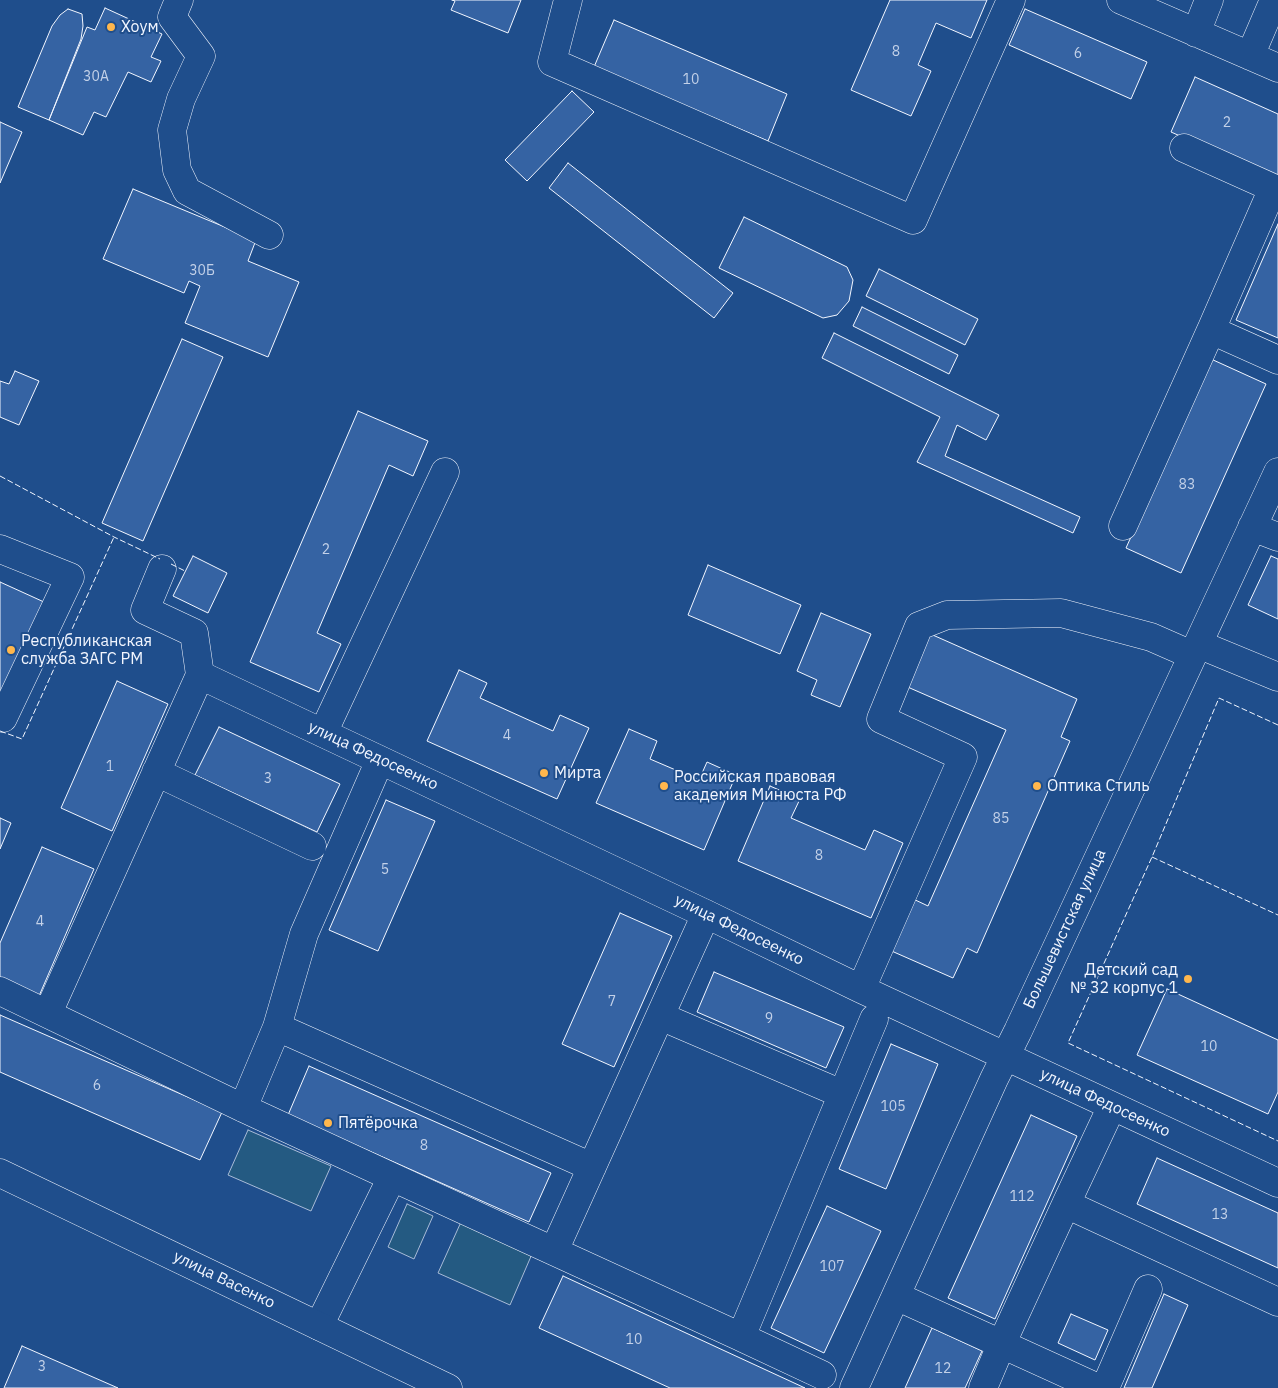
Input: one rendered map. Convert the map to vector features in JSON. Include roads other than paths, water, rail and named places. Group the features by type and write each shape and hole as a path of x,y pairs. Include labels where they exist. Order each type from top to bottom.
{"street":[{"path":"179,0 172,17 201,56 181,99 172,130 177,170 187,191 269,234"},
{"path":"568,0 552,62 913,220 1011,0"},
{"path":"1121,0 1278,68"},
{"path":"1196,33 1209,0"},
{"path":"1250,56 1274,0"},
{"path":"1123,526 1273,188 1184,148"},
{"path":"1211,330 1278,360"},
{"path":"323,733 445,472"},
{"name":"Большевистская улица","path":"854,1388 994,1079 1278,472"},
{"path":"1252,527 1278,537"},
{"path":"0,549 70,577 3,718 0,717"},
{"path":"48,1013 200,675 194,633 145,610 162,569"},
{"path":"861,989 963,757 881,718 919,626 947,615 1062,613 1195,649 1278,677"},
{"name":"улица Федосеенко","path":"200,675 861,989 1278,1184"},
{"path":"243,1108 277,1027 304,934 380,760"},
{"path":"156,772 312,846"},
{"path":"554,1251 706,914"},
{"path":"0,991 243,1108 822,1374"},
{"path":"660,1016 842,1094"},
{"path":"741,1337 874,1019"},
{"path":"277,1027 592,1167"},
{"path":"983,1388 1112,1106"},
{"name":"улица Васенко","path":"0,1173 448,1388"},
{"path":"320,1326 392,1177"},
{"path":"1066,1204 1278,1302"},
{"path":"1105,1388 1148,1289"},
{"path":"896,1296 1098,1388"}],"place":[{"name":"Хоум","path":"111,27"},
{"name":"Республиканская служба ЗАГС РМ","path":"11,650"},
{"name":"Мирта","path":"544,773"},
{"name":"Российская правовая академия Минюста РФ","path":"664,786"},
{"name":"Оптика Стиль","path":"1037,786"},
{"name":"Детский сад № 32 корпус 1","path":"1188,979"},
{"name":"Пятёрочка","path":"328,1123"}]}
